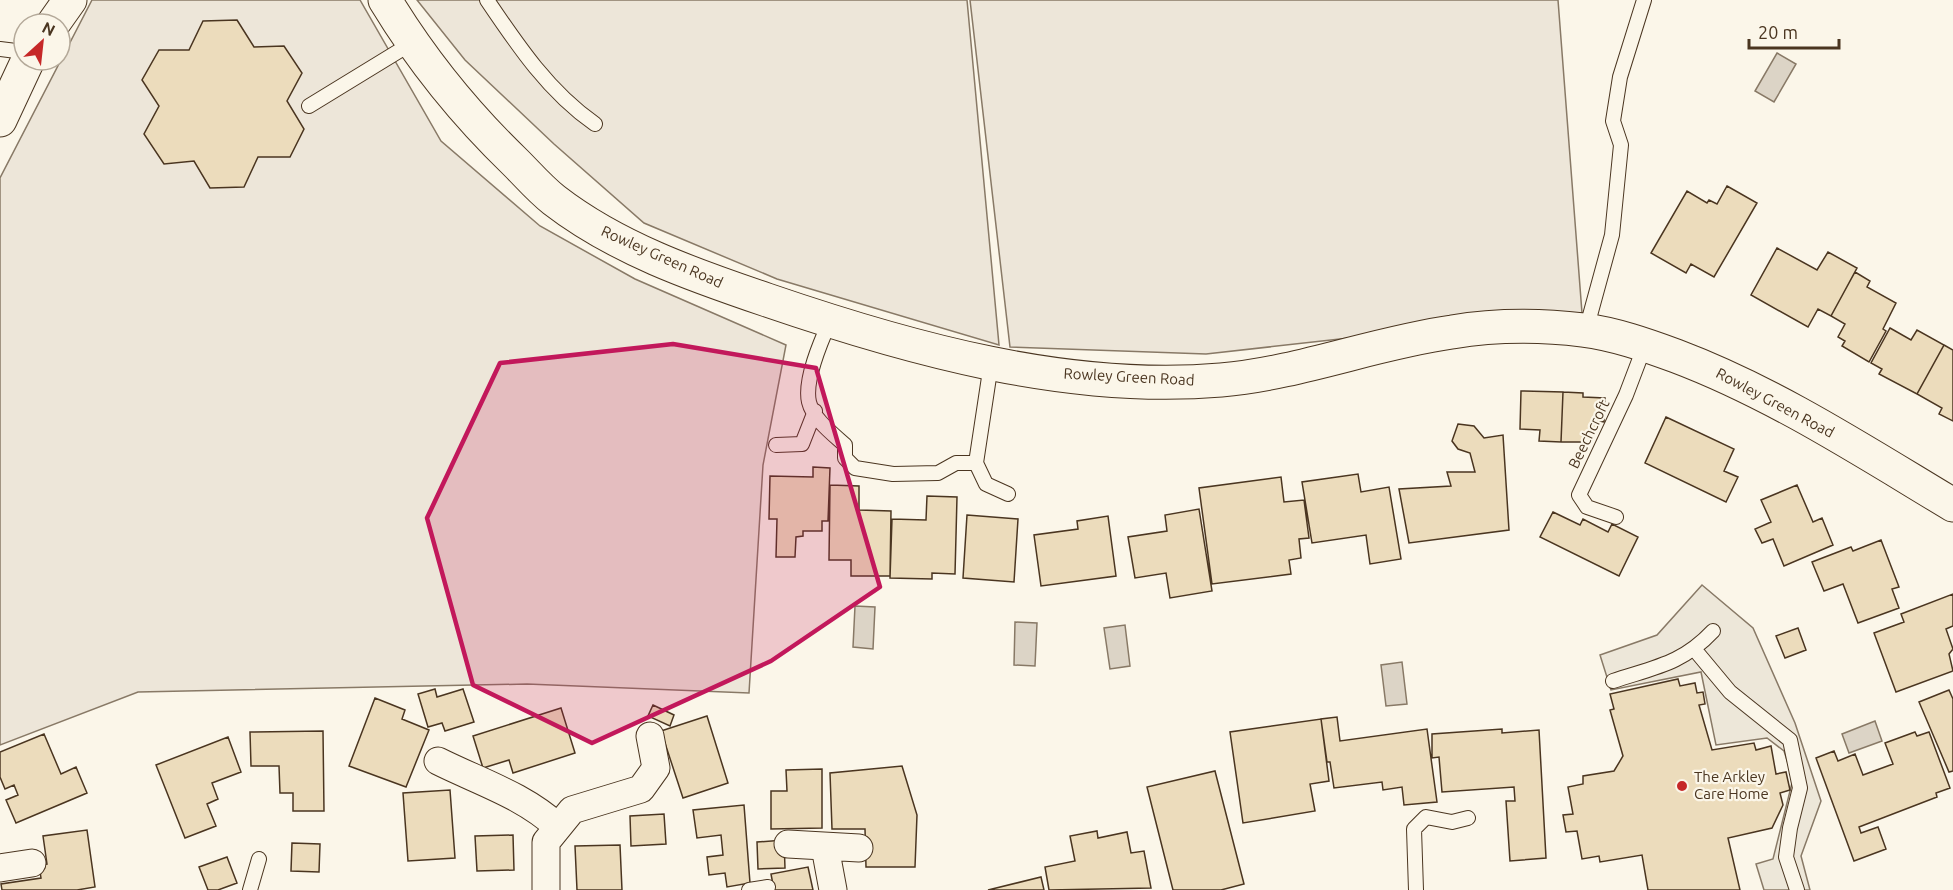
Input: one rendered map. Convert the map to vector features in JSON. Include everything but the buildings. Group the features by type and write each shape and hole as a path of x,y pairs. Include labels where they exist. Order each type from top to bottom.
{"street":[{"name":"Rowley Green Road","path":"386,0 412,43 449,94 552,199 621,242 704,279 830,321 991,363 1089,378 1168,382 1215,381 1257,376 1453,332 1541,327 1586,330 1645,345 1726,375 1836,435 1953,505"},
{"path":"0,120 22,72"},
{"path":"546,890 546,842 572,810 641,789 656,768 650,736"},
{"path":"438,761 486,785 514,794 538,808 558,827"},
{"path":"788,844 859,848"},
{"path":"825,847 833,890"},
{"path":"0,868 32,863"}],"lane":[{"path":"487,0 550,86 575,110 595,124"},
{"path":"1586,330 1612,235 1621,145 1613,121 1620,77 1644,0"},
{"path":"309,106 412,43"},
{"path":"830,321 812,364 809,402 823,424 845,445 844,458 855,468 893,474 938,473 956,463 976,463"},
{"name":"Beechcroft","path":"1616,517 1587,507 1579,495 1626,395 1645,345"},
{"path":"991,363 976,463 986,484 1008,494"},
{"path":"776,445 802,444 815,411"},
{"path":"1613,681 1673,662 1695,650 1713,631"},
{"path":"1695,650 1730,692 1790,740 1800,788 1790,828 1786,857 1797,890"},
{"path":"1416,890 1414,830 1426,817 1452,822 1468,818"},
{"path":"250,890 258,859"},
{"path":"749,890 768,887"}],"highlighted area":[{"path":"673,344 816,368 880,587 771,661 592,743 473,685 427,518 500,363"}],"shaded area":[{"path":"92,0 360,0 441,141 540,226 635,279 786,345 763,465 749,693 527,684 138,692 0,745 0,178 55,72 72,72 72,39"},
{"path":"417,0 967,0 999,345 777,279 644,223 554,144 465,60"},
{"path":"970,0 1558,0 1582,313 1460,317 1367,336 1206,354 1010,347"},
{"path":"1777,53 1796,64 1774,102 1755,91"},
{"path":"1702,585 1753,628 1795,723 1821,801 1801,856 1810,890 1764,890 1756,864 1773,859 1793,779 1784,751 1767,738 1716,745 1701,672 1611,690 1600,655 1657,635"},
{"path":"855,606 875,607 873,649 853,647"},
{"path":"1015,622 1037,623 1035,666 1014,665"},
{"path":"1125,625 1130,666 1110,669 1104,628"},
{"path":"1402,662 1407,704 1386,706 1381,665"},
{"path":"1875,721 1882,741 1849,753 1842,734"}],"place":[{"name":"The Arkley Care Home","path":"1682,786"}]}
